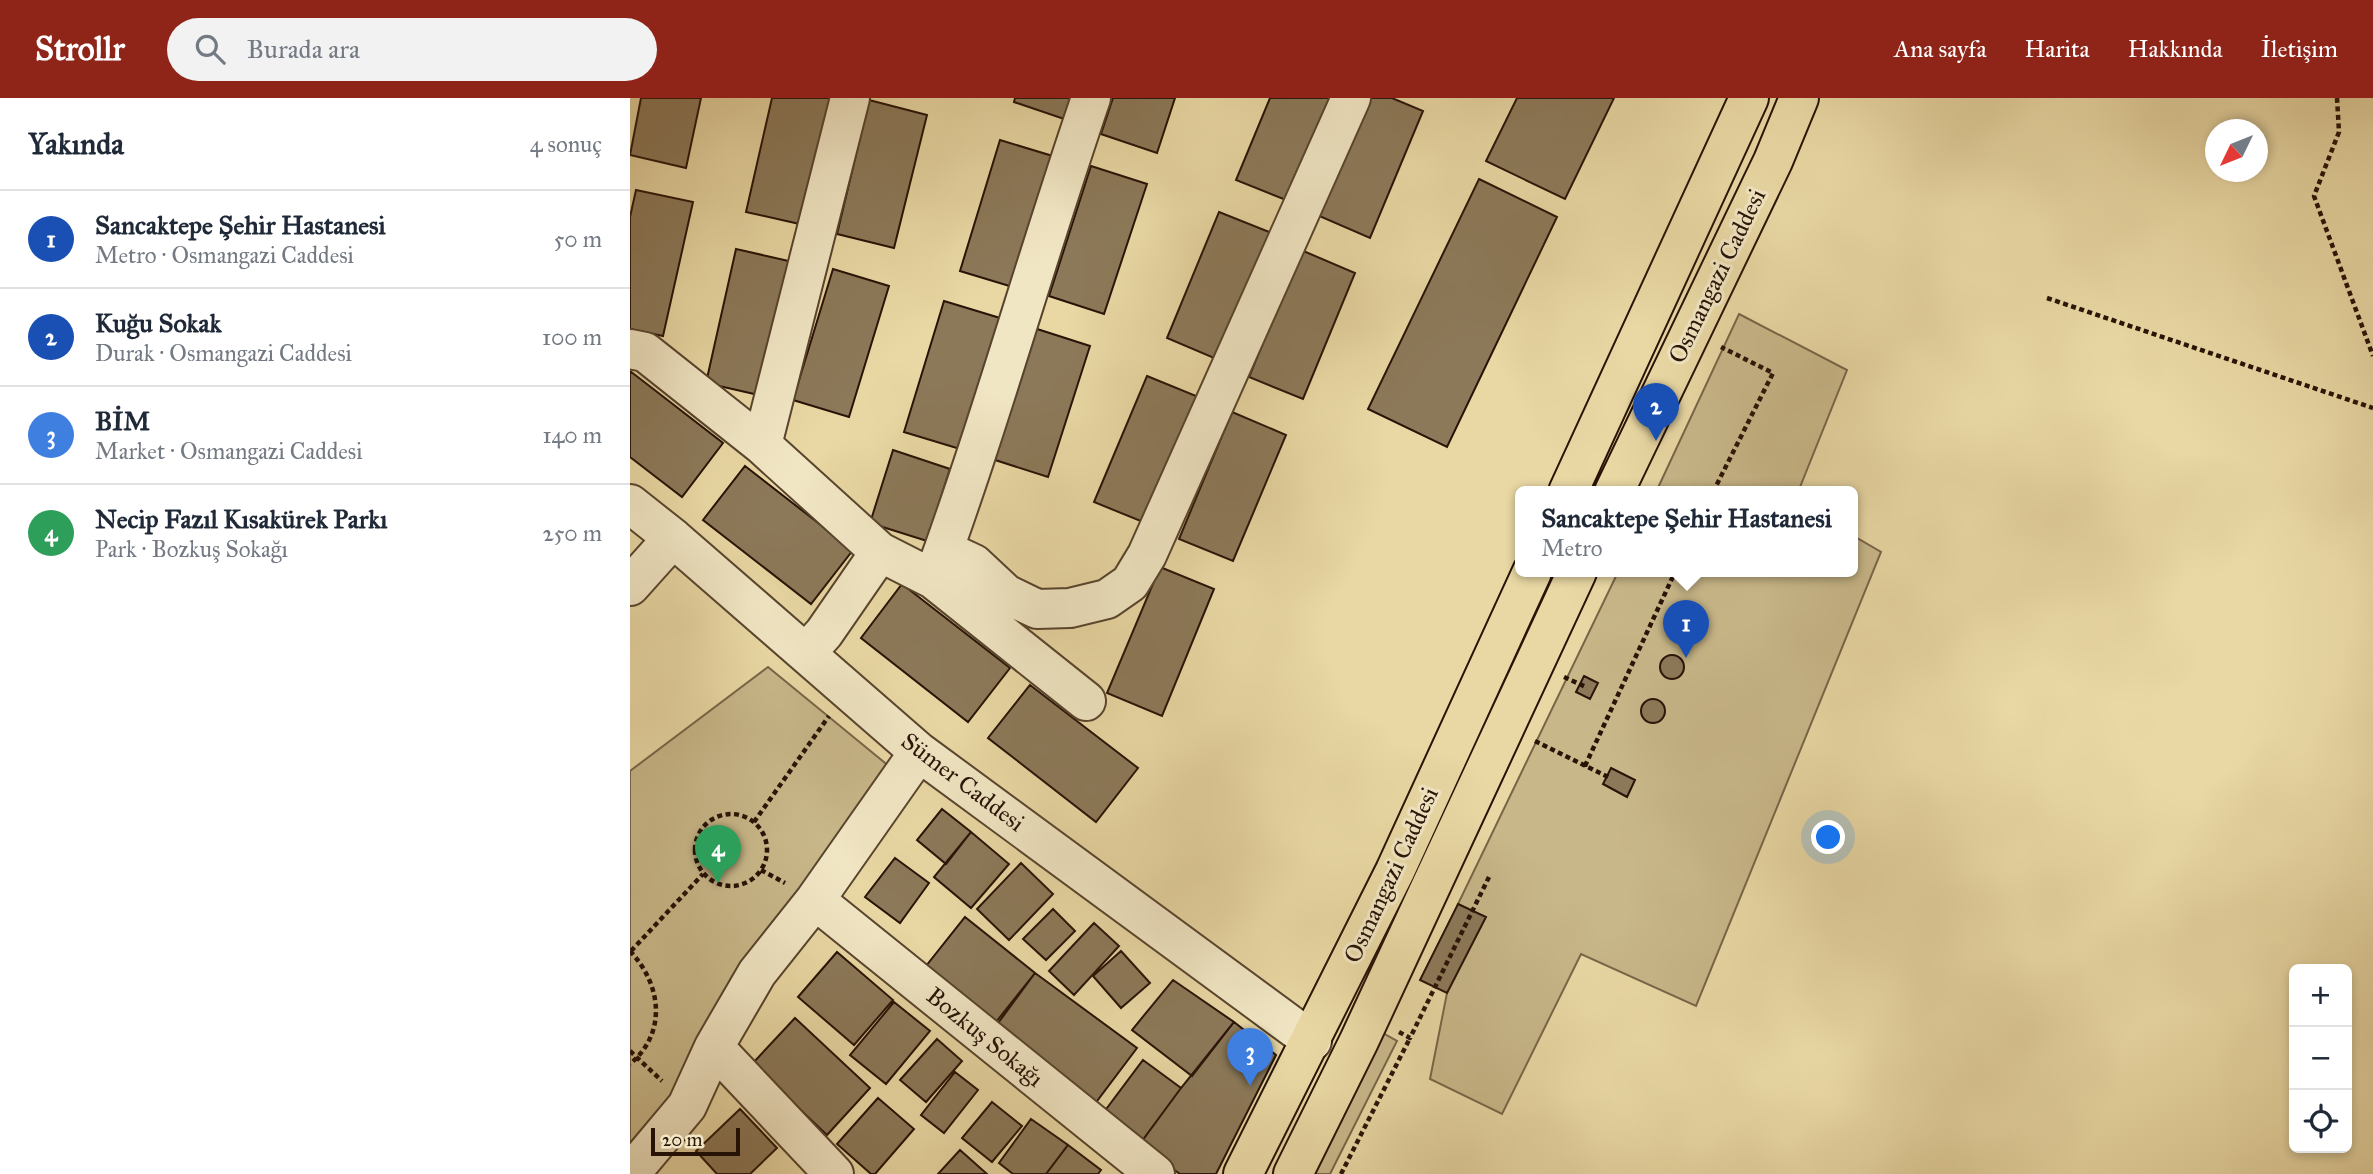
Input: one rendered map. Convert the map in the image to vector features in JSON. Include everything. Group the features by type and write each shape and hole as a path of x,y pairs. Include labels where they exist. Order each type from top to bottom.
{"main road":[{"name":"Osmangazi Caddesi","path":"1571,486 1749,98"},
{"name":"Osmangazi Caddesi","path":"1617,486 1763,182 1799,98"},
{"name":"Osmangazi Caddesi","path":"1243,1174 1395,871 1530,577"},
{"name":"Osmangazi Caddesi","path":"1293,1174 1359,1041 1575,577"}],"street":[{"path":"762,445 850,98"},
{"path":"939,565 1091,98"},
{"path":"630,349 645,352 762,445 880,552 939,565 974,564 1006,594 1037,609 1070,608 1107,599 1130,583 1147,555 1351,98"},
{"name":"Sümer Caddesi","path":"630,504 673,538 919,752 1312,1041"},
{"path":"630,586 673,538"},
{"path":"806,653 824,633 880,552"},
{"path":"939,565 1086,701"},
{"path":"630,1174 688,1106 714,1047 757,973 815,900 919,752"},
{"name":"Bozkuş Sokağı","path":"815,900 1155,1174"},
{"path":"714,1047 834,1174"}],"path":[{"path":"2337,98 2339,132 2314,196 2373,356"},
{"path":"2047,298 2373,408"},
{"path":"1690,330 1773,373 1716,486"},
{"path":"1585,766 1673,577"},
{"path":"754,822 848,690"},
{"path":"1505,726 1609,778"},
{"path":"732,813 754,822 761,830 767,850 761,870 754,878 744,884 722,886 703,874 694,852 701,829 720,815 732,813"},
{"path":"630,1064 650,1038 657,1015 655,991 646,969 630,951 703,874"},
{"path":"1436,988 1489,877"},
{"path":"1340,1174 1410,1038"}],"shaded area":[{"path":"1739,314 1847,370 1800,486 1659,486"},
{"path":"1858,539 1881,552 1696,1006 1581,954 1502,1114 1430,1079 1447,993 1485,918 1458,904 1616,577 1858,577"},
{"path":"768,667 890,767 661,1122 630,1150 630,771"},
{"path":"1381,1032 1397,1041 1330,1174 1310,1174"}],"building":[{"path":"641,98 701,98 686,168 630,155"},
{"path":"772,98 832,98 804,225 746,212"},
{"path":"1015,98 1077,98 1070,121 1014,102"},
{"path":"1113,98 1175,98 1157,153 1101,134"},
{"path":"1270,98 1334,98 1291,202 1236,180"},
{"path":"1365,98 1392,98 1423,111 1370,238 1317,215"},
{"path":"1517,98 1614,98 1565,199 1486,161"},
{"path":"869,100 927,115 894,248 837,234"},
{"path":"1000,140 1056,157 1016,288 960,271"},
{"path":"1091,166 1147,184 1104,314 1049,296"},
{"path":"1479,179 1557,217 1447,447 1368,409"},
{"path":"636,190 693,202 663,336 630,329 630,217"},
{"path":"1219,212 1274,234 1221,361 1167,338"},
{"path":"736,249 793,262 763,396 706,383"},
{"path":"1301,250 1355,273 1303,399 1249,377"},
{"path":"833,269 889,286 849,417 793,400"},
{"path":"944,301 1000,318 960,449 904,432"},
{"path":"1034,328 1090,346 1048,477 992,459"},
{"path":"630,371 723,443 682,497 630,457"},
{"path":"1147,376 1201,398 1148,524 1094,502"},
{"path":"1232,412 1286,435 1233,561 1179,539"},
{"path":"893,450 950,469 927,541 870,523"},
{"path":"745,466 853,550 811,604 703,520"},
{"path":"1160,567 1214,589 1162,716 1107,693"},
{"path":"902,584 1010,668 968,722 861,638"},
{"path":"1672,655 1683,662 1684,667 1677,678 1672,679 1661,672 1660,667 1667,656"},
{"path":"1584,676 1598,683 1590,699 1576,692"},
{"path":"1030,685 1138,768 1096,822 988,738"},
{"path":"1653,699 1664,706 1665,711 1658,722 1653,723 1642,716 1641,711 1648,700"},
{"path":"1611,768 1635,780 1627,797 1603,784"},
{"path":"942,809 971,832 946,864 917,840"},
{"path":"971,832 1009,864 971,908 934,877"},
{"path":"895,858 929,883 900,923 865,897"},
{"path":"1021,863 1053,894 1009,940 977,909"},
{"path":"1458,904 1486,917 1447,993 1420,980"},
{"path":"1053,909 1075,931 1046,960 1023,939"},
{"path":"965,917 1035,973 996,1022 926,966"},
{"path":"1094,923 1119,946 1074,995 1049,971"},
{"path":"1121,951 1150,983 1121,1008 1093,976"},
{"path":"837,952 893,1000 854,1045 798,997"},
{"path":"1035,973 1137,1048 1094,1105 993,1030"},
{"path":"1173,980 1234,1022 1192,1076 1132,1030"},
{"path":"894,1002 930,1031 886,1084 850,1055"},
{"path":"795,1018 870,1088 827,1135 752,1064"},
{"path":"1234,1022 1276,1055 1216,1174 1180,1174 1139,1145"},
{"path":"937,1039 962,1061 926,1102 900,1080"},
{"path":"1143,1060 1181,1088 1139,1145 1101,1116"},
{"path":"955,1072 978,1090 944,1133 921,1115"},
{"path":"878,1098 914,1129 875,1174 871,1174 837,1144"},
{"path":"992,1102 1022,1126 992,1162 962,1138"},
{"path":"740,1109 777,1148 750,1174 717,1174 696,1151"},
{"path":"1031,1119 1068,1145 1046,1174 1013,1174 999,1163"},
{"path":"1068,1145 1101,1170 1098,1174 1046,1174"},
{"path":"960,1150 987,1174 938,1174"}],"place":[{"name":"Kuğu Sokak","path":"1656,441"},
{"name":"Sancaktepe Şehir Hastanesi","path":"1686,658"},
{"name":"Necip Fazıl Kısakürek Parkı","path":"718,883"},
{"name":"BİM","path":"1250,1086"}]}
